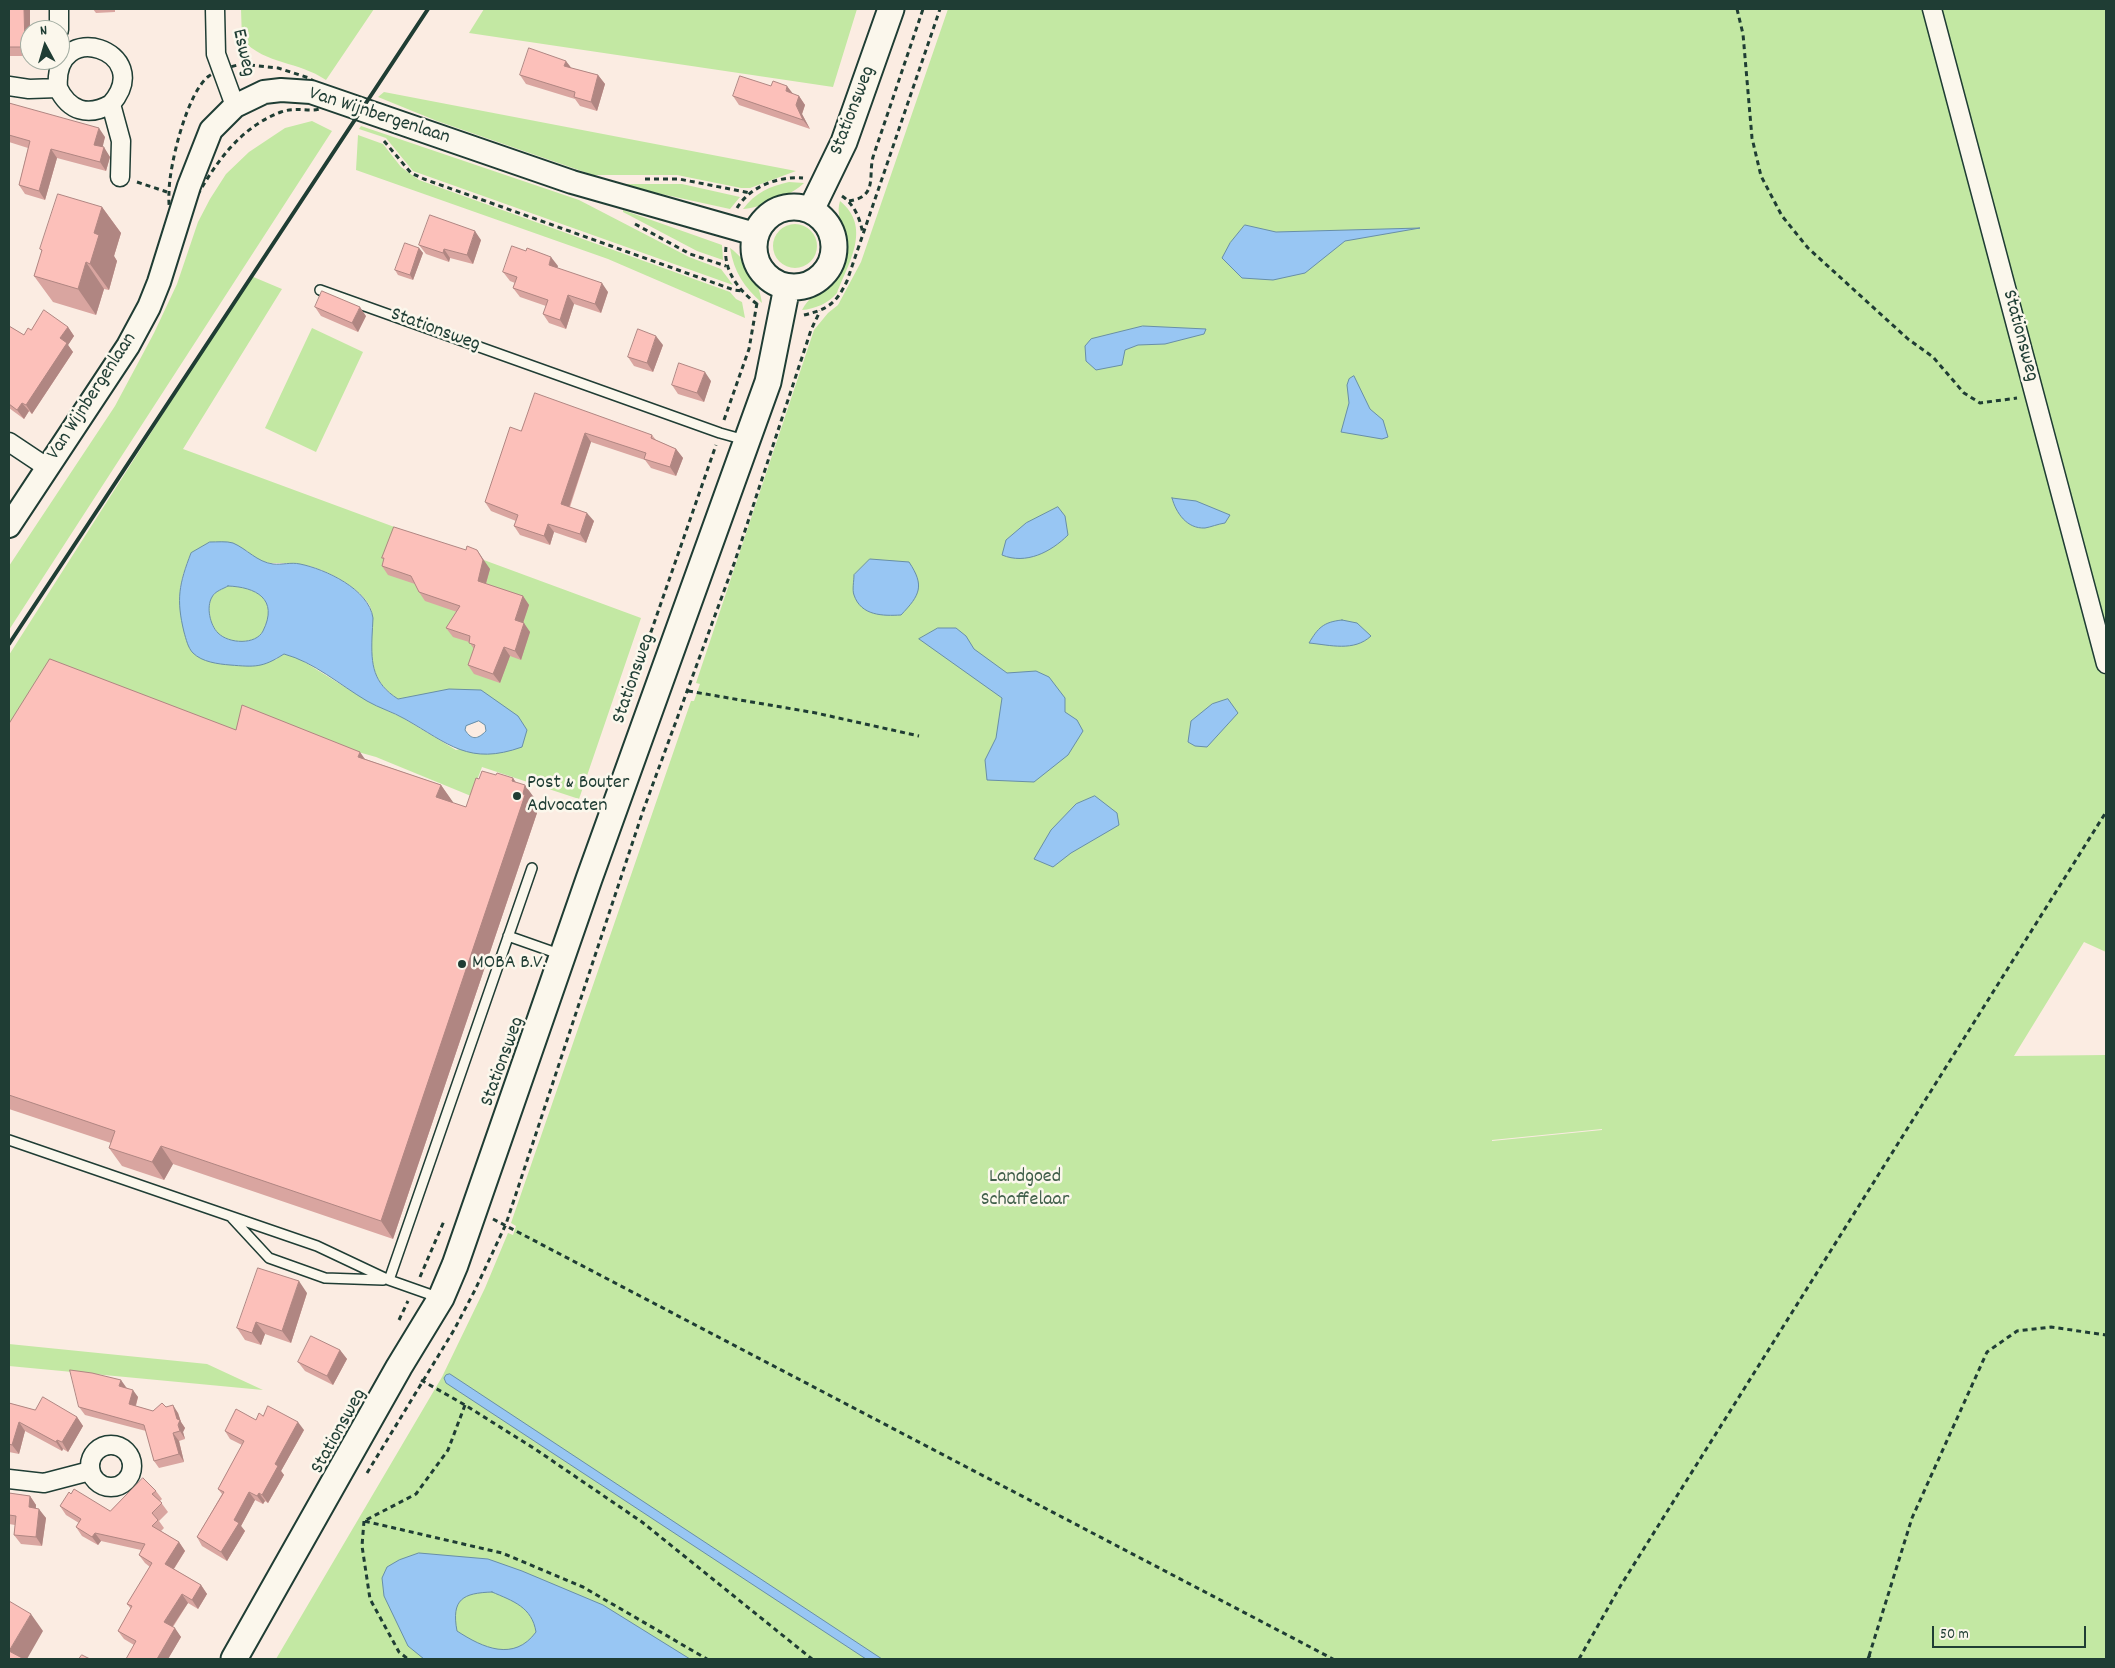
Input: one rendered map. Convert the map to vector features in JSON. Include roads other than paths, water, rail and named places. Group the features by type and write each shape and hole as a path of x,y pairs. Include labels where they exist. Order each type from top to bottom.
{"main road":[{"name":"Stationsweg","path":"811,210 844,142 891,9"},
{"path":"789,207 811,210 822,218 830,228 834,240 832,259 823,275 813,283 800,287 776,284 766,277 754,257 753,245 760,223 778,210 789,207"},
{"name":"Stationsweg","path":"234,1659 399,1367 441,1298 768,382 788,287"}],"street":[{"name":"Esweg","path":"215,9 216,54 235,106"},
{"name":"Stationsweg","path":"1932,9 2106,664"},
{"path":"58,70 58,88 62,98 70,106 80,110 96,111 111,104 118,96 122,86 122,75 119,65 113,56 105,50 95,47 84,47 70,51"},
{"path":"9,86 29,89 58,88"},
{"name":"Van Wijnbergenlaan","path":"9,526 128,346 149,307 171,247 189,186 211,130 235,106 264,92 281,90 311,92 572,182 755,234"},
{"path":"111,104 121,142 120,177"},
{"path":"9,442 48,468"},
{"path":"9,1479 44,1483 90,1471"}],"lane":[{"name":"Stationsweg","path":"320,290 747,441"},
{"path":"389,1280 532,868"},
{"path":"508,936 564,956"},
{"path":"9,1140 317,1246 389,1280 441,1298"},
{"path":"231,1217 269,1258 325,1278 389,1280"}],"water":[{"path":"1245,225 1276,232 1420,228 1345,241 1305,273 1273,280 1242,278 1222,258 1230,243"},
{"path":"1143,326 1206,329 1204,334 1165,344 1138,345 1125,350 1122,365 1096,370 1086,361 1085,346 1091,339"},
{"path":"1354,376 1370,409 1383,420 1388,437 1382,439 1341,432 1349,403 1347,385 1349,379"},
{"path":"1172,498 1196,501 1230,515 1225,523 1199,528 1183,519 1176,509"},
{"path":"1058,507 1065,516 1068,535 1054,547 1029,558 1011,558 1002,555 1006,540 1026,523"},
{"path":"210,542 231,542 267,563 300,564 321,570 344,582 355,589 370,608 373,618 373,665 379,680 390,693 398,699 449,689 481,690 518,716 527,730 522,747 488,754 460,750 367,701 306,662 284,654 258,666 220,664 201,659 188,646 180,610 181,583 191,553","holes":["228,586 256,592 266,603 268,611 267,620 260,636 255,639 235,641 223,637 215,630 209,611 210,601 215,593","479,721 485,725 486,731 475,738 470,736 465,730 466,726"]},
{"path":"870,559 909,562 914,570 919,584 918,590 913,602 901,615 873,613 867,611 857,602 853,593 854,575"},
{"path":"1342,620 1357,623 1371,636 1364,641 1349,646 1309,643 1315,633 1326,624"},
{"path":"938,628 956,628 966,636 974,649 1007,673 1036,671 1049,677 1065,698 1065,712 1077,720 1083,731 1068,755 1034,782 987,780 985,760 996,738 1002,698 919,639"},
{"path":"1228,699 1238,713 1207,747 1195,746 1188,742 1191,721 1212,704"},
{"path":"1095,796 1117,813 1119,825 1071,853 1053,867 1034,859 1051,830 1076,804"},
{"path":"450,1374 882,1659 866,1659 446,1383 444,1378"},
{"path":"419,1553 488,1559 603,1605 690,1659 424,1659 408,1646 384,1596 382,1578 387,1567 399,1560","holes":["492,1592 520,1606 534,1623 536,1632 518,1647 508,1649 488,1647 457,1631 456,1612 461,1600 473,1594"]}],"railway":[{"path":"9,644 428,9"}],"place":[{"name":"Post & Bouter Advocaten","path":"517,796"},
{"name":"MOBA B.V.","path":"462,964"}],"park label":[{"name":"Landgoed Schaffelaar","path":"1025,1190"}]}
